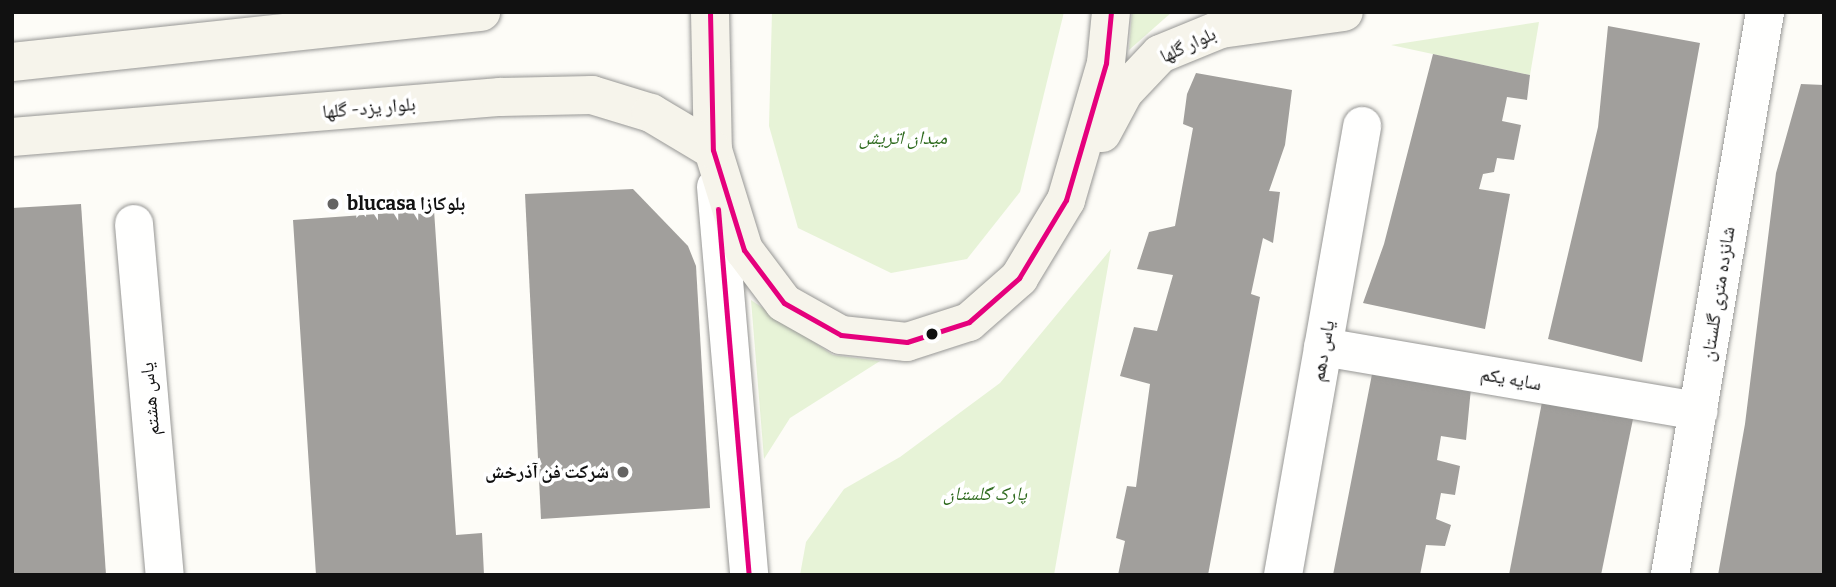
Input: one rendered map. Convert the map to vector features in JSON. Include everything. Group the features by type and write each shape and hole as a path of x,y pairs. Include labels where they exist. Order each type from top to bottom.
{"main road":[{"path":"12,62 481,12"},
{"path":"710,12 713,150 744,250 784,303 841,335 907,342 969,322 1019,278 1066,200 1106,63 1111,12"},
{"name":"بلوار گلها","path":"1066,200 1124,92 1160,54 1221,29 1344,12"},
{"name":"بلوار یزد- گلها","path":"12,137 500,97 592,95 651,113 713,150"}],"street":[{"name":"شانزده متری گلستان","path":"1670,575 1765,12"},
{"name":"یاس دهم","path":"1283,575 1362,126"},
{"path":"713,150 749,575"},
{"name":"یاس هشتم","path":"134,224 165,575"},
{"name":"سایه یکم","path":"1323,347 1699,411"}],"green space":[{"name":"میدان اتریش","path":"772,12 1064,12 1020,192 967,259 891,273 798,228 769,126"},
{"path":"1132,12 1172,12 1129,50"},
{"path":"1539,22 1530,75 1391,45"},
{"name":"پارک گلستان","path":"1111,249 1054,575 800,575 806,542 844,489 900,457 1000,383"},
{"path":"751,300 833,355 880,361 790,418 764,459"}],"building":[{"path":"1608,26 1700,43 1642,362 1548,339 1598,127"},
{"path":"1433,54 1530,75 1527,100 1507,97 1502,121 1521,125 1514,160 1497,158 1494,172 1483,174 1479,189 1510,194 1485,329 1363,303 1384,244"},
{"path":"1196,73 1292,90 1285,145 1269,191 1280,192 1273,243 1263,238 1251,294 1260,297 1208,575 1118,575 1125,541 1116,538 1127,486 1136,487 1150,384 1120,376 1134,327 1157,331 1173,275 1137,269 1149,232 1175,226 1193,128 1183,124 1187,94"},
{"path":"1801,84 1824,85 1824,575 1718,575 1745,424 1776,173"},
{"path":"633,189 688,246 696,266 710,508 541,519 525,194"},
{"path":"81,204 106,575 12,575 12,208"},
{"path":"434,210 456,535 482,533 484,575 316,575 293,220"},
{"path":"1373,369 1471,388 1466,440 1441,436 1437,460 1460,466 1455,495 1441,493 1436,519 1451,525 1445,546 1426,545 1420,575 1333,575"},
{"path":"1542,402 1633,419 1601,575 1509,575"}],"transit line":[{"path":"710,12 713,150 744,250 784,303 841,335 907,342 969,322 1019,278 1066,200 1106,63 1111,12"},
{"path":"718,209 749,575"}],"place":[{"name":"blucasa بلوکازا","path":"333,204"},
{"name":"شرکت فن آذرخش","path":"623,472"}]}
